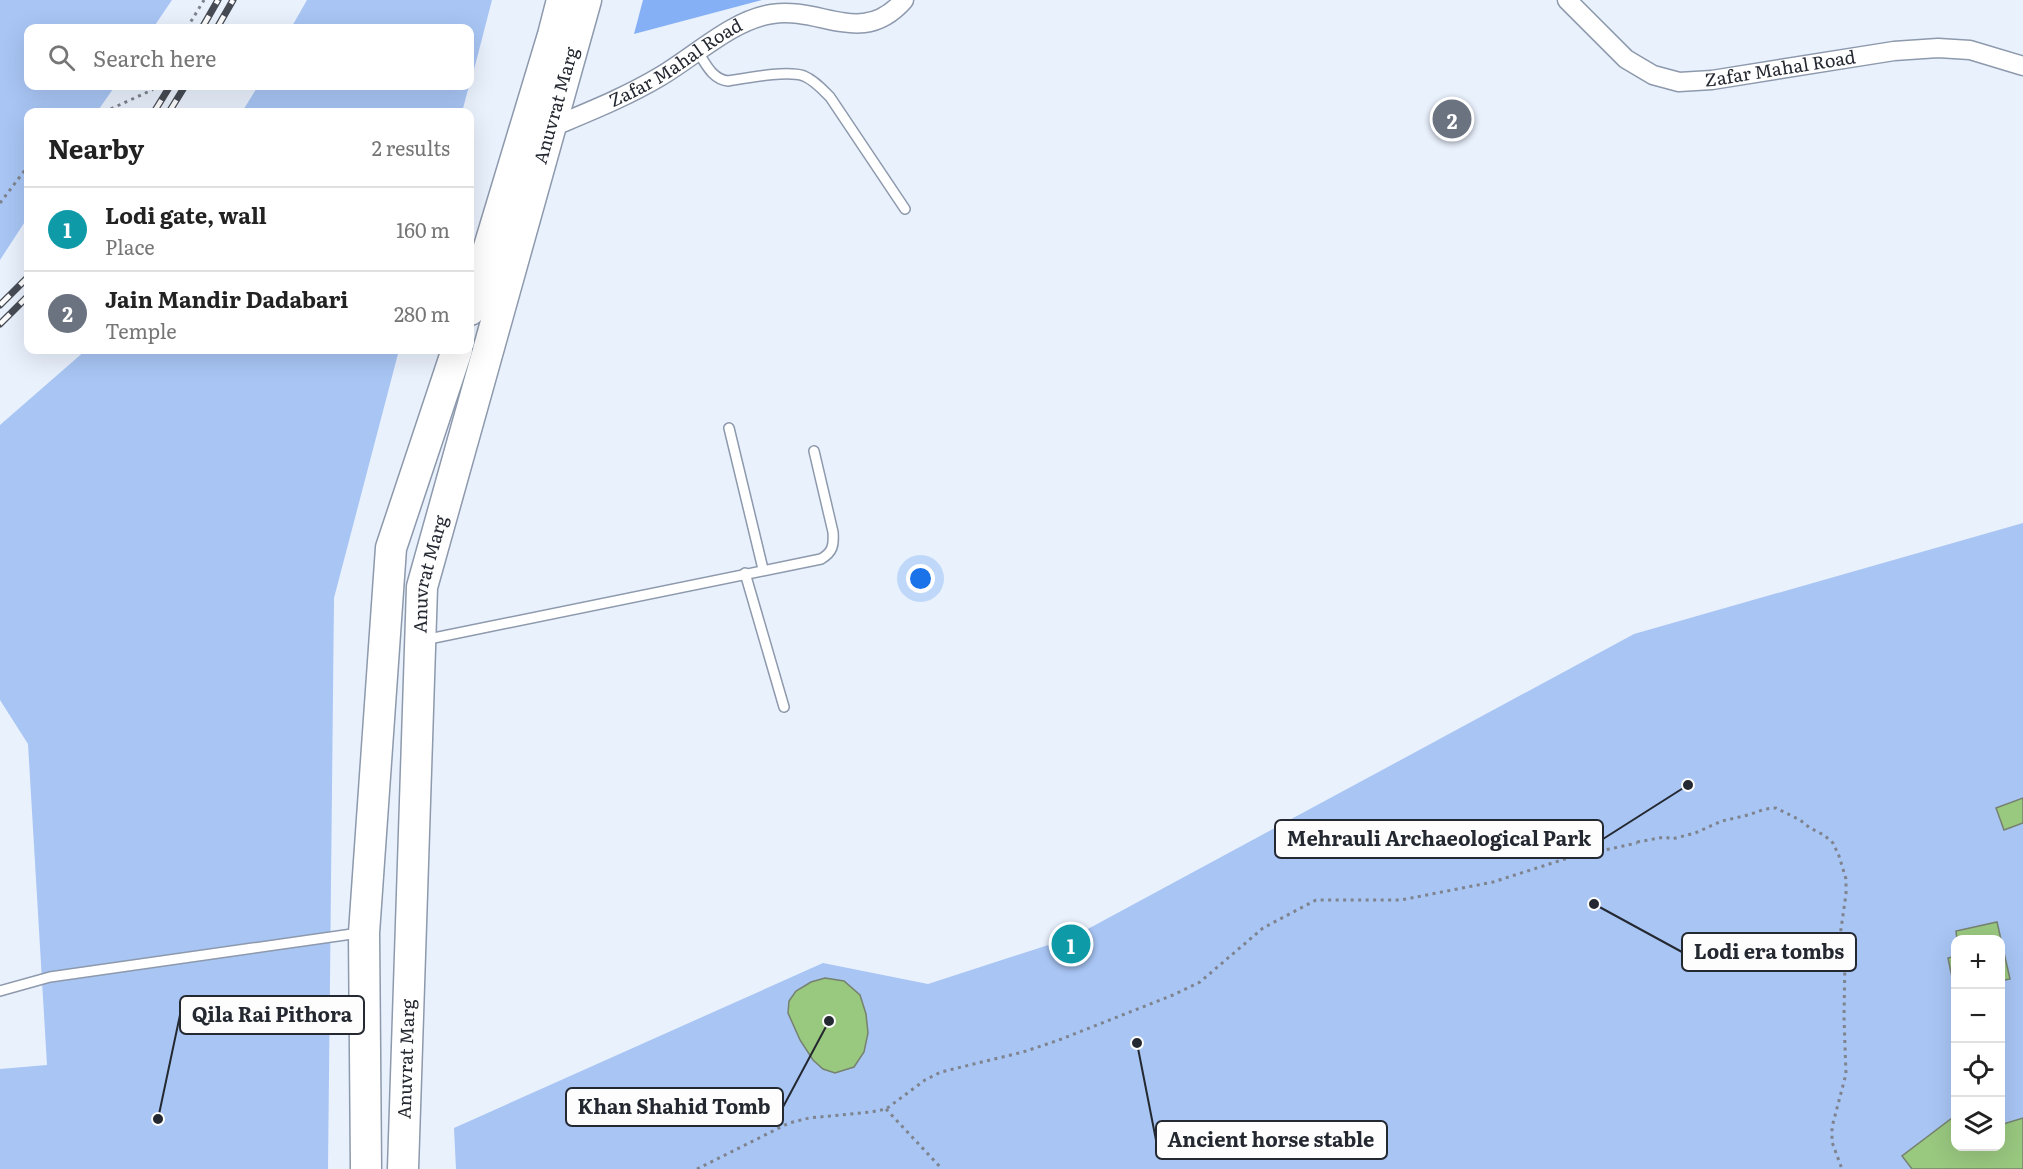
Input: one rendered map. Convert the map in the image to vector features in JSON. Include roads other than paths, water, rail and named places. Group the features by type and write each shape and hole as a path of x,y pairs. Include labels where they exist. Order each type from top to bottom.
{"highway":[{"name":"Anuvrat Marg","path":"474,297 562,0"},
{"name":"Anuvrat Marg","path":"403,1169 422,587 586,0"},
{"name":"Anuvrat Marg","path":"366,1169 364,933 391,548 456,354"}],"street":[{"name":"Zafar Mahal Road","path":"550,128 644,86 728,32 755,18 788,13 863,24 882,19 904,0"},
{"name":"Zafar Mahal Road","path":"1567,0 1626,59 1653,75 1679,82 1712,80 1894,51 1938,48 1970,50 2023,66"}],"lane":[{"path":"698,52 720,80 793,74 805,76 815,82 830,97 905,209"},
{"path":"729,428 764,569"},
{"path":"419,641 821,559 829,554 834,545 814,452"},
{"path":"745,573 784,707"},
{"path":"0,991 50,977 364,933"}],"railway":[{"path":"204,24 218,0"},
{"path":"219,24 233,0"},
{"path":"156,108 168,90"},
{"path":"171,108 183,90"},
{"path":"0,305 24,281"},
{"path":"0,324 24,300"}],"place":[{"name":"Jain Mandir Dadabari","path":"1452,119"},
{"name":"Mehrauli Archaeological Park","path":"1688,785"},
{"name":"Lodi era tombs","path":"1594,904"},
{"name":"Lodi gate, wall","path":"1071,944"},
{"name":"Khan Shahid Tomb","path":"829,1021"},
{"name":"Ancient horse stable","path":"1137,1043"},
{"name":"Qila Rai Pithora","path":"158,1119"}]}
